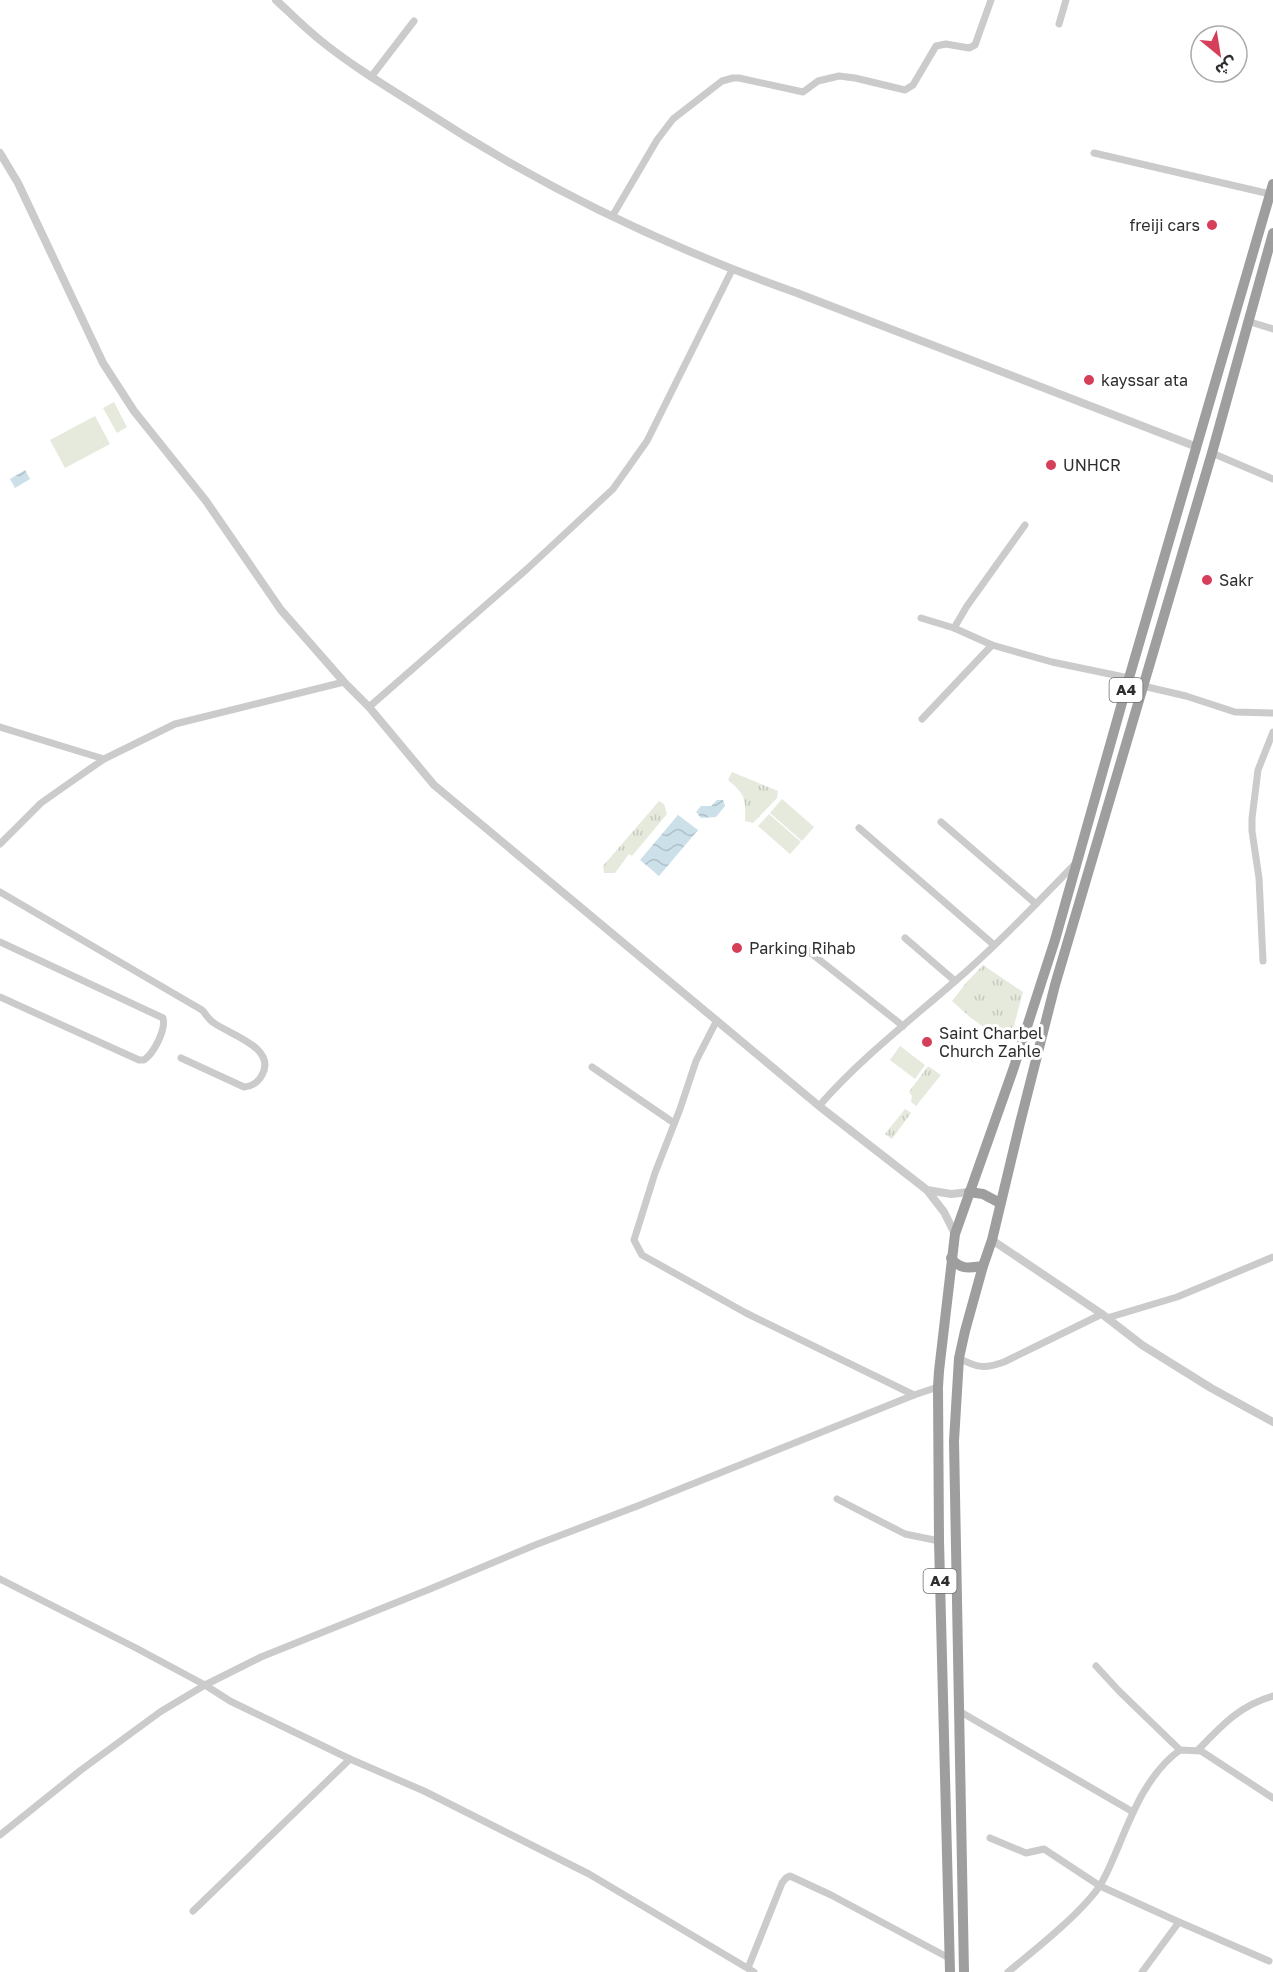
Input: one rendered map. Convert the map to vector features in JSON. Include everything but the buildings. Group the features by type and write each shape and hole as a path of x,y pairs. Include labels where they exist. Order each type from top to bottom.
{"highway":[{"name":"A4","path":"950,1972 939,1541 938,1387 955,1234 1044,973 1272,189"},
{"name":"A4","path":"964,1972 954,1441 959,1358 992,1240 1055,985 1212,453 1247,321 1270,257 1273,233"},
{"path":"969,1192 983,1194 1000,1203"},
{"path":"951,1258 955,1264 963,1268 983,1266"}],"street":[{"path":"276,0 320,40 371,76 490,153 534,178 732,270 808,297 1197,447"},
{"path":"613,215 665,127 681,111 722,81 739,78 802,92 818,81 847,77 905,90 913,85 936,46 946,44 969,48 975,45 991,0"},
{"path":"1059,24 1066,0"},
{"path":"371,76 414,21"},
{"path":"0,153 18,183 103,363 134,411 206,501 281,610 369,707 434,785 819,1106 927,1190 944,1212 955,1234"},
{"path":"1094,153 1272,189"},
{"path":"369,707 527,569 613,489 647,441 732,270"},
{"path":"1247,321 1273,329"},
{"path":"1212,453 1273,479"},
{"path":"954,628 1025,525"},
{"path":"921,618 954,628 992,645 1052,662 1129,678"},
{"path":"922,719 992,645"},
{"path":"0,844 41,803 104,759 175,724 344,682"},
{"path":"1143,686 1186,696 1234,712 1273,713"},
{"path":"0,727 104,759"},
{"path":"1263,961 1259,878 1252,818 1258,770 1273,732"},
{"path":"941,822 1036,904"},
{"path":"859,828 994,945"},
{"path":"819,1106 863,1060 994,945 1076,863"},
{"path":"0,892 202,1010 216,1024 261,1052 266,1060 265,1070 258,1081 244,1087 181,1058"},
{"path":"905,938 955,981"},
{"path":"0,942 163,1018 164,1026 150,1054 144,1060 139,1060 0,996"},
{"path":"807,950 903,1026"},
{"path":"717,1020 696,1060 655,1173 634,1240 642,1255 746,1314 914,1395"},
{"path":"592,1067 674,1123"},
{"path":"927,1190 951,1194 969,1192"},
{"path":"992,1240 1105,1316 1142,1345 1211,1388 1273,1422"},
{"path":"959,1358 971,1365 990,1367 1105,1316 1177,1297 1273,1257"},
{"path":"0,1835 81,1770 160,1712 205,1685 261,1657 535,1545 938,1387"},
{"path":"837,1499 905,1534 939,1541"},
{"path":"0,1579 205,1685 230,1701 350,1759 424,1791 589,1874 751,1970 782,1883 790,1876 949,1958"},
{"path":"1096,1666 1180,1750"},
{"path":"1198,1750 1233,1715 1257,1701 1273,1696"},
{"path":"958,1711 1133,1812"},
{"path":"1013,1971 1075,1914 1100,1886 1133,1812 1161,1766 1170,1756 1180,1750 1198,1750 1273,1798"},
{"path":"193,1911 350,1759"},
{"path":"990,1838 1026,1853 1044,1849 1100,1886 1269,1961"},
{"path":"1142,1972 1179,1922"}],"green space":[{"path":"114,402 127,427 117,433 103,408"},
{"path":"95,416 110,444 65,468 50,440"},
{"path":"732,772 778,791 777,798 753,823 745,821 743,798 738,789 728,780"},
{"path":"782,799 814,827 802,841 770,813"},
{"path":"659,801 664,804 667,814 632,856 629,854 615,873 604,873 603,866"},
{"path":"769,814 801,842 790,854 758,826"},
{"path":"983,965 1023,992 1012,1033 988,1030 952,1001"},
{"path":"900,1046 925,1065 915,1079 890,1060"},
{"path":"928,1066 941,1075 916,1106 911,1102 912,1096 909,1092"},
{"path":"905,1109 911,1113 892,1139 885,1134"}],"water":[{"path":"25,470 30,479 15,488 10,479"},
{"path":"717,800 723,800 725,806 716,817 701,818 696,812 701,806 711,806"},
{"path":"678,815 698,830 659,876 640,860"}],"place":[{"name":"freiji cars","path":"1212,225"},
{"name":"kayssar ata","path":"1089,380"},
{"name":"UNHCR","path":"1051,465"},
{"name":"Sakr","path":"1207,580"},
{"name":"Parking Rihab","path":"737,948"},
{"name":"Saint Charbel Church Zahle","path":"927,1042"}]}
